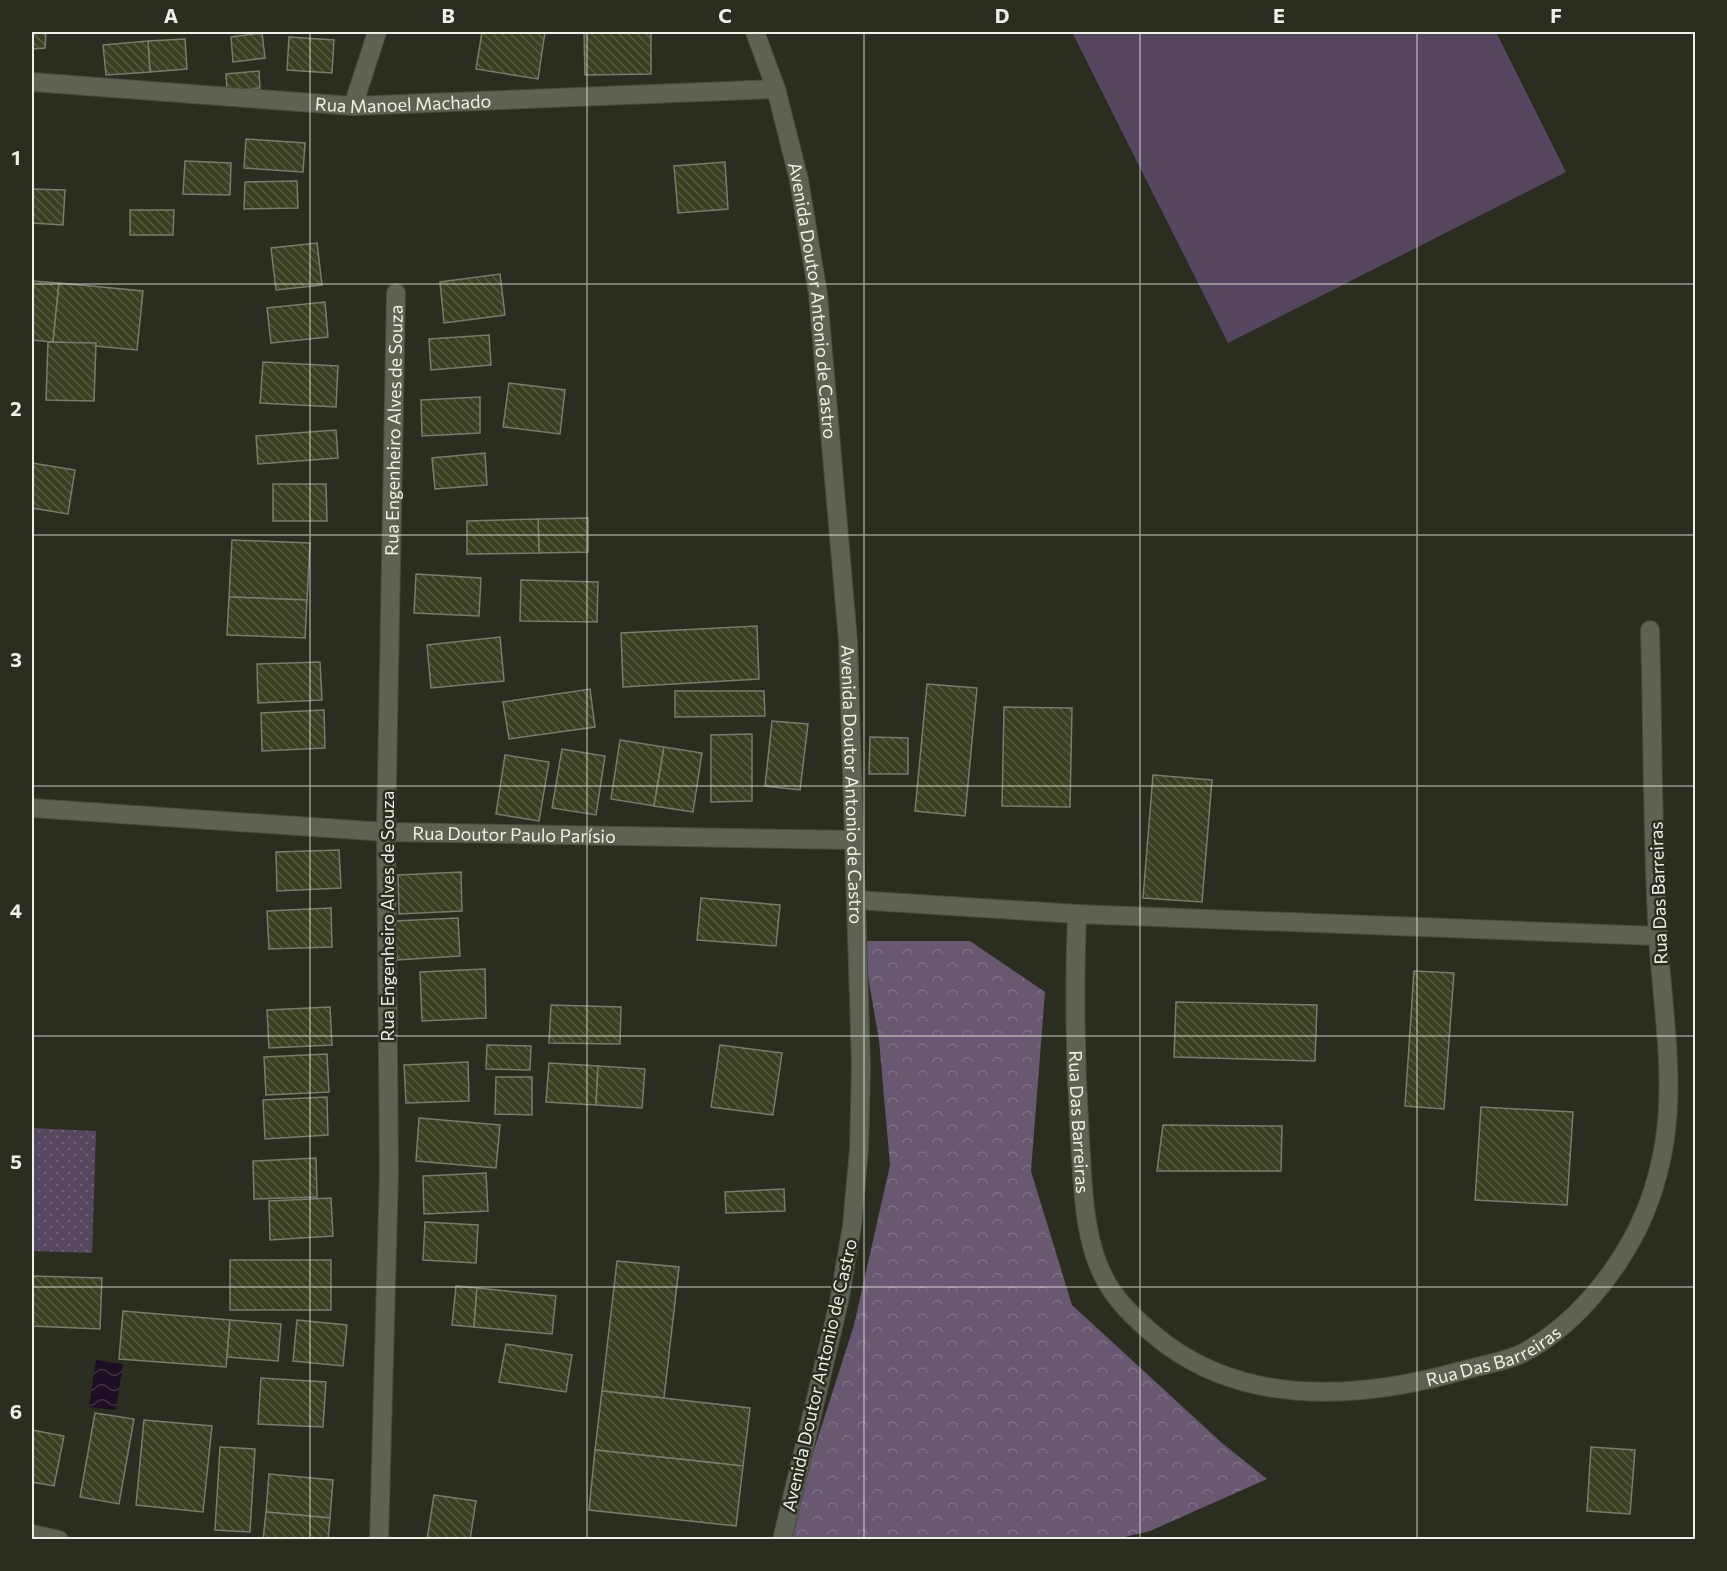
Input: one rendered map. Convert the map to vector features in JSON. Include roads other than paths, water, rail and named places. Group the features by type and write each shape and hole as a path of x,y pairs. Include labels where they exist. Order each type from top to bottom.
{"street":[{"path":"353,106 377,32"},
{"name":"Avenida Doutor Antonio de Castro","path":"755,32 776,89 799,180 818,294 848,641 861,1066 860,1149 852,1226 839,1302 782,1539"},
{"name":"Rua Manoel Machado","path":"32,82 353,106 776,89"},
{"name":"Rua Engenheiro Alves de Souza","path":"379,1539 388,1172 386,832 396,292"},
{"name":"Rua Das Barreiras","path":"1077,914 1074,1001 1083,1177 1091,1241 1109,1287 1142,1326 1192,1363 1240,1381 1290,1392 1337,1392 1420,1382 1521,1354 1568,1323 1605,1281 1637,1230 1658,1174 1668,1122 1670,1068 1658,936 1650,630"},
{"name":"Rua Doutor Paulo Parísio","path":"32,808 386,832 854,840"},
{"path":"856,900 1077,914 1658,936"},
{"path":"32,1534 59,1539"}],"water":[{"path":"96,1360 123,1364 116,1410 89,1407"}]}
